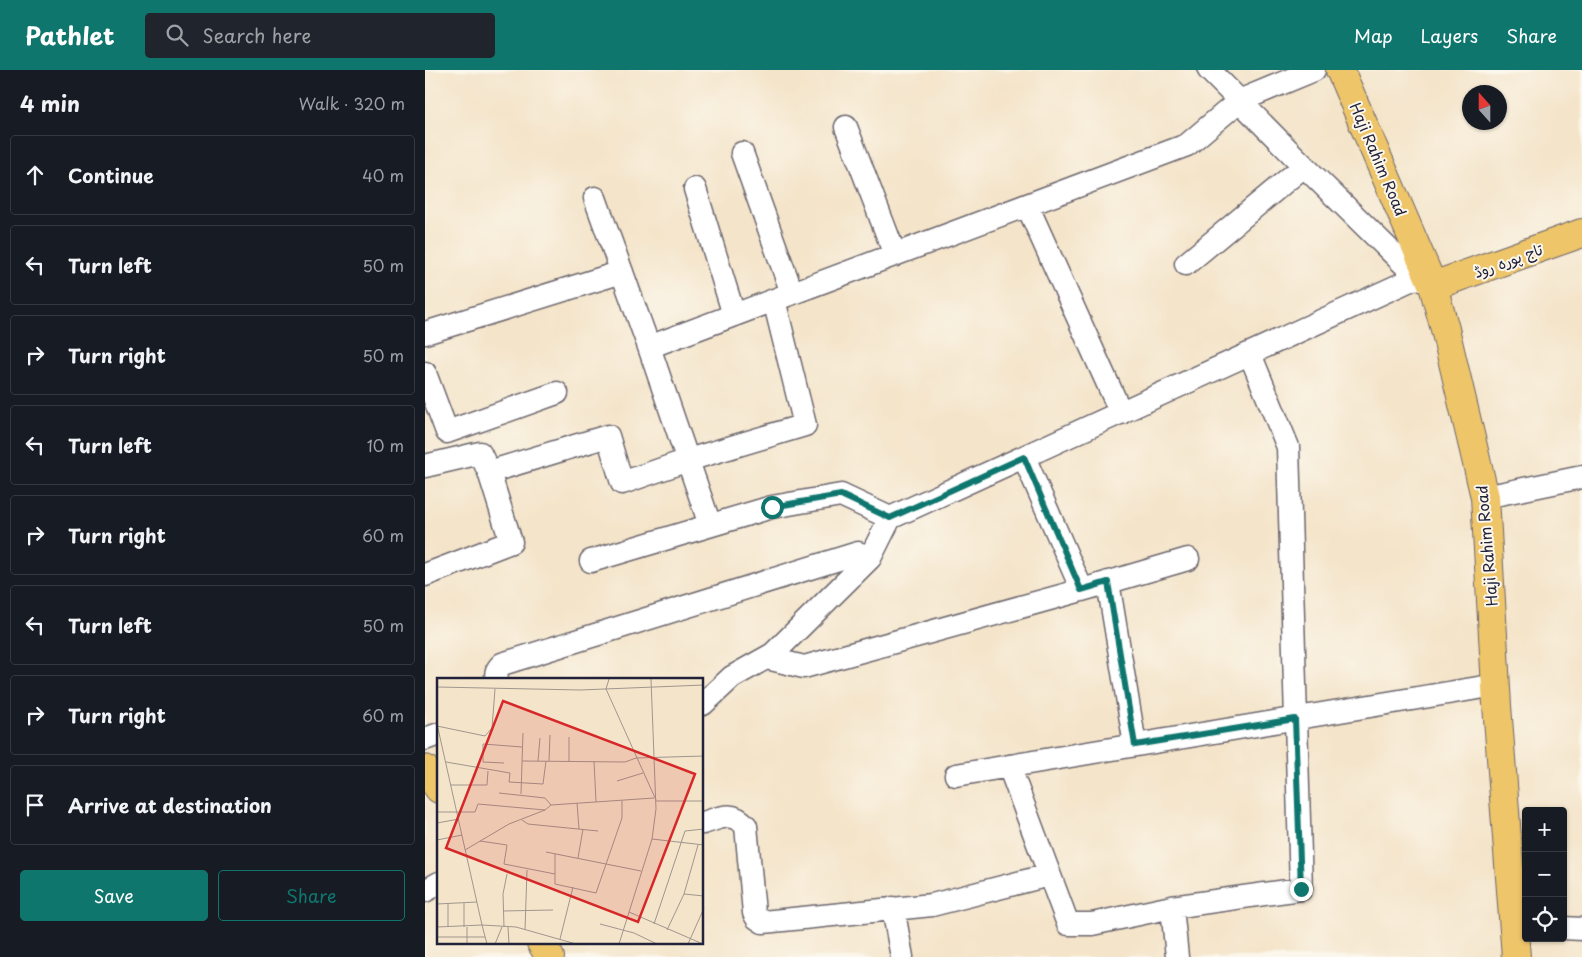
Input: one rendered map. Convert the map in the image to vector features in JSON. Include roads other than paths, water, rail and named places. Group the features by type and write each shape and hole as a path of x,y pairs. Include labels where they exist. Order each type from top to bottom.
{"main road":[{"name":"Haji Rahim Road","path":"1340,70 1445,329 1485,497 1496,685 1520,925 1516,957"},
{"name":"تاج پورہ روڈ","path":"1425,282 1582,233"},
{"path":"542,944 550,957"}],"street":[{"path":"704,703 733,677 773,654 870,558 890,518 1250,354 1425,282 1304,166 1209,70"},
{"path":"649,347 1187,145 1239,101 1314,70"},
{"path":"846,127 895,255"},
{"path":"489,472 608,436 622,483 688,460 805,425 783,296 742,153"},
{"path":"1186,264 1304,166"},
{"path":"695,188 734,315"},
{"path":"595,198 649,347 710,525"},
{"path":"1027,205 1121,413"},
{"path":"425,334 622,272"},
{"path":"1009,766 1068,924 1092,924 1171,907 1301,889 1288,447 1250,354"},
{"path":"425,373 447,432 557,393"},
{"path":"425,466 480,453 489,472 511,542 425,575"},
{"path":"1024,457 1081,590"},
{"path":"1485,497 1582,477"},
{"path":"591,561 772,507 841,495 890,518"},
{"path":"496,678 495,674 497,668 503,664 858,553 870,558"},
{"path":"767,658 804,667 1188,559"},
{"path":"1108,582 1135,745"},
{"path":"956,775 1496,685"},
{"path":"425,739 437,735"},
{"path":"704,823 731,816 739,819 746,826 755,913 757,918 763,922 932,905 1049,875"},
{"path":"425,891 437,883"},
{"path":"1171,907 1177,957"},
{"path":"893,908 902,957"},
{"path":"1567,928 1582,929"}]}
